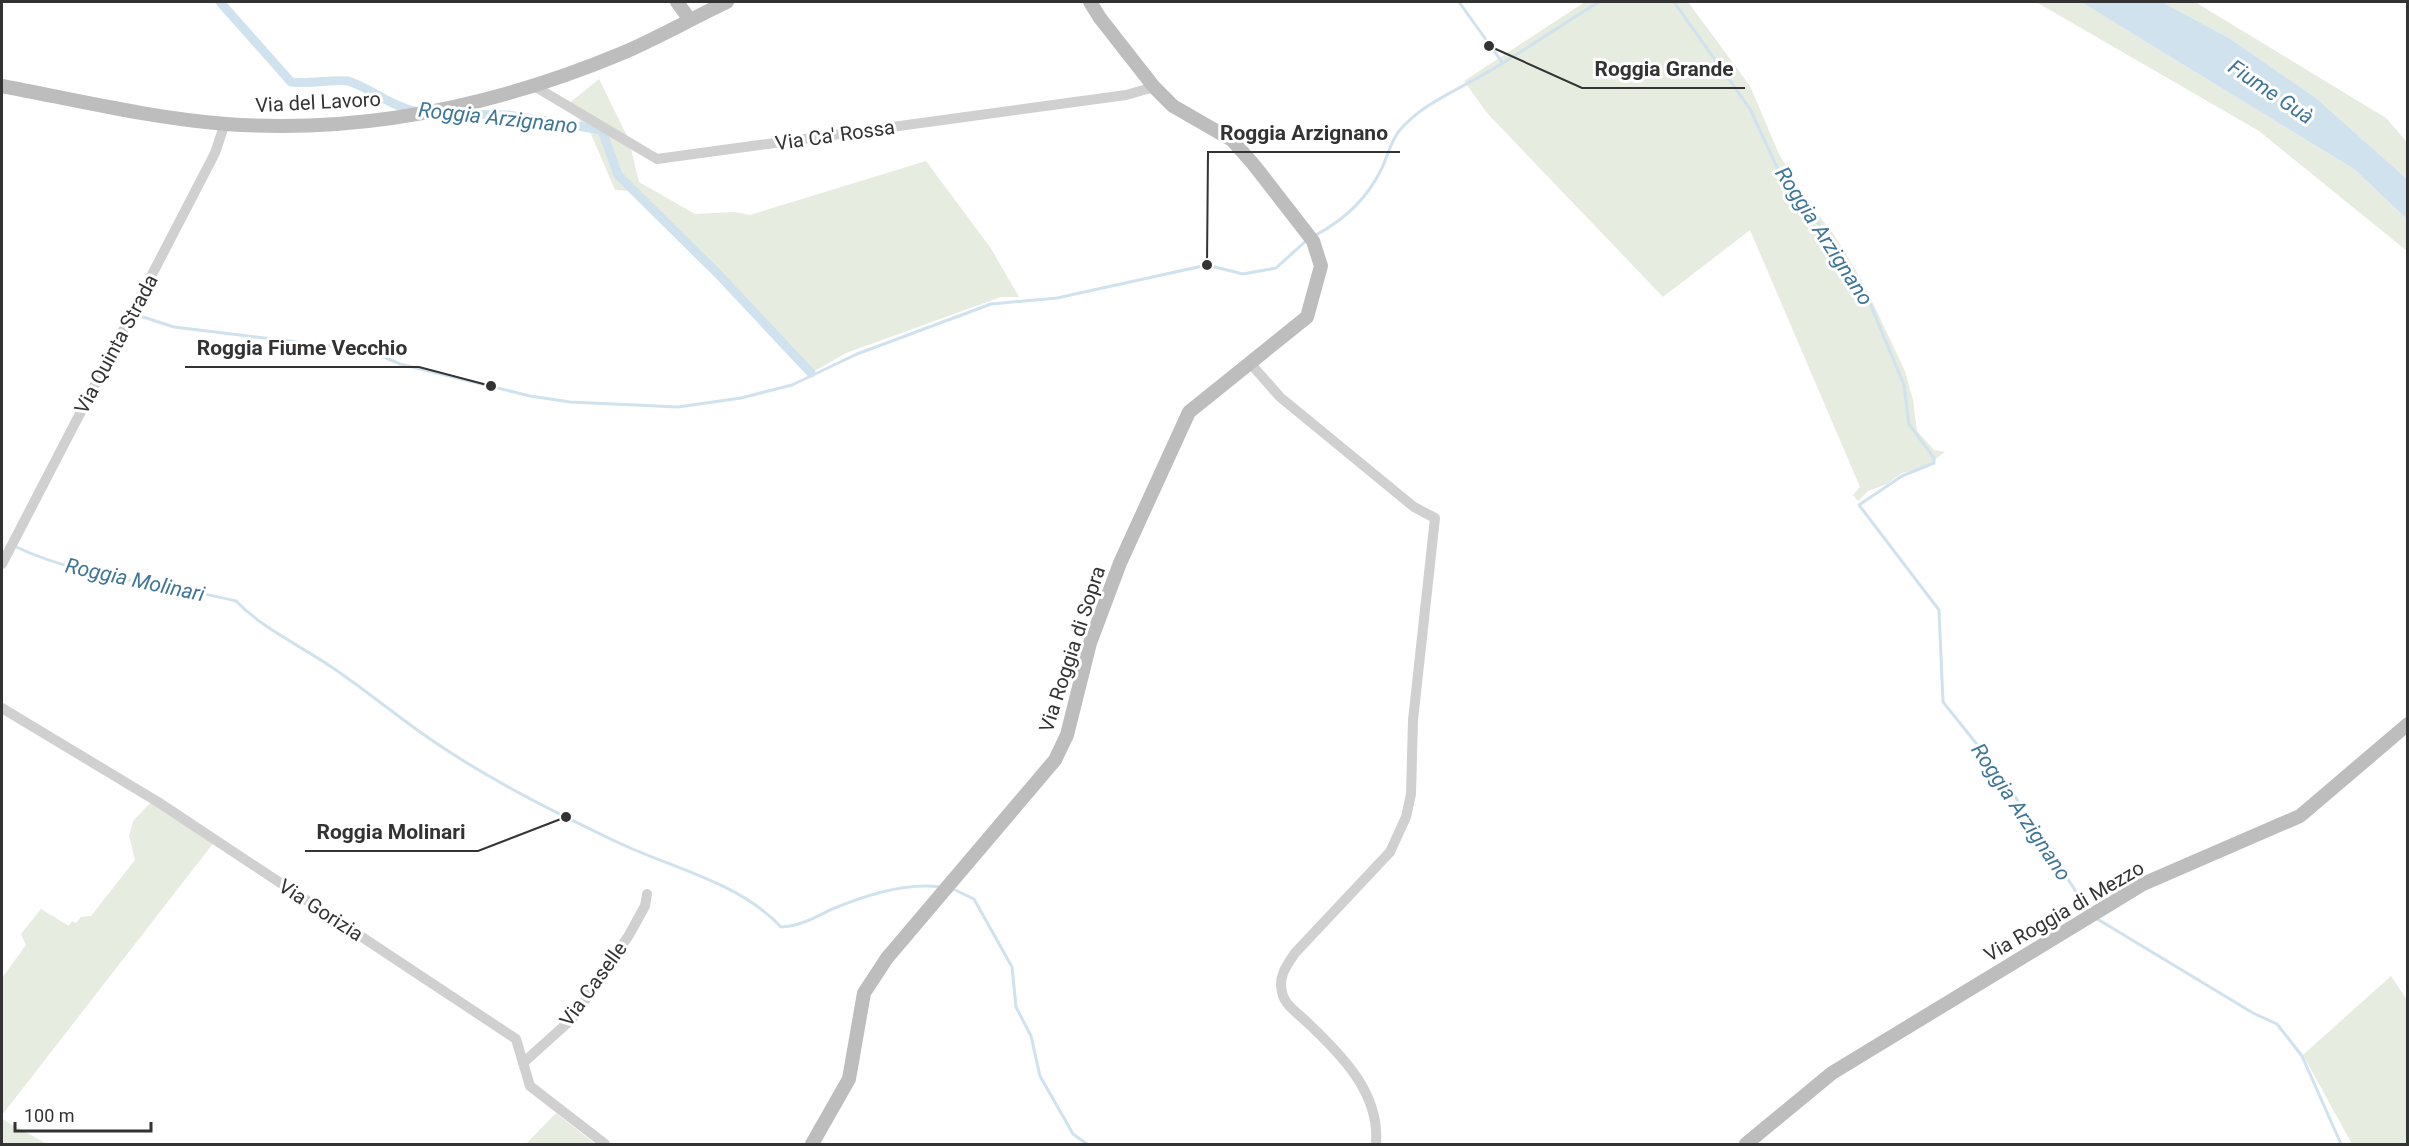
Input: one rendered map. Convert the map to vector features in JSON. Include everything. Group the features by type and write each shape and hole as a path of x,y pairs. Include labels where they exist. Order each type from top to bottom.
{"street":[{"path":"677,2 690,20"},
{"name":"Via del Lavoro","path":"2,86 166,117 225,123 298,125 360,122 428,113 534,86 625,52 727,2"},
{"path":"1090,2 1154,87"},
{"name":"Via Ca' Rossa","path":"534,86 657,159 1126,95 1154,87"},
{"name":"Via Roggia di Sopra","path":"812,1144 849,1079 864,993 887,958 1054,760 1067,735 1090,643 1116,573 1189,412 1307,317 1321,266 1313,241 1232,140 1173,106 1154,87"},
{"name":"Via Quinta Strada","path":"2,564 215,153 225,123"},
{"path":"1250,363 1280,397 1414,507 1435,518 1413,720 1411,795 1407,817 1390,852 1295,953 1284,970 1281,984 1282,994 1288,1004 1315,1030 1367,1092 1376,1119 1376,1144"},
{"name":"Via Gorizia","path":"2,708 158,802 516,1039 530,1086 604,1144"},
{"name":"Via Roggia di Mezzo","path":"1746,1144 1832,1073 2143,884 2300,816 2408,724"},
{"name":"Via Caselle","path":"523,1063 573,1018 629,935 645,906 647,894"}],"shaded area":[{"path":"1585,2 1688,2 1750,86 1779,154 1800,191 1834,235 1863,282 1905,371 1913,400 1917,431 1934,450 1945,452 1924,468 1902,473 1887,484 1868,491 1858,501 1853,495 1860,487 1750,230 1663,297 1487,113 1464,81"},
{"path":"2036,2 2081,2 2354,169 2407,219 2407,251 2259,131"},
{"path":"2162,2 2195,2 2386,118 2407,142 2407,179 2316,98 2229,38"},
{"path":"599,79 629,140 639,182 695,214 734,212 750,215 926,161 990,247 1019,297 1001,297 846,353 808,375 757,314 631,191 615,190 591,134 567,105"},
{"path":"152,801 215,841 2,1115 2,978 26,945 21,934 41,909 69,926 72,921 76,923 81,917 91,916 135,860 129,836 133,821"},
{"path":"2391,976 2407,1000 2407,1144 2352,1144 2303,1055"},
{"path":"556,1113 594,1143 526,1144"},
{"path":"2,1119 47,1144 2,1144"}],"water":[{"name":"Fiume Guà","path":"2081,2 2162,2 2229,38 2316,98 2407,179 2407,219 2354,169"}],"waterway":[{"name":"Roggia Arzignano","path":"220,2 291,82 348,81 405,109 414,111"},
{"path":"1459,2 1502,62"},
{"name":"Roggia Arzignano","path":"1316,235 1346,215 1362,199 1382,168 1396,135 1416,114 1599,2"},
{"name":"Roggia Arzignano","path":"1674,2 1750,109 1783,180 1816,220 1864,289 1904,385 1909,424 1934,458 1934,463 1902,476 1859,505 1939,610 1943,702 2000,773 2089,912"},
{"name":"Roggia Arzignano","path":"439,114 508,115 602,130 618,175 719,275 811,373"},
{"path":"143,317 174,327 370,351 400,364 530,396 570,402 678,407 741,398 792,385 857,354 991,304 1057,298 1207,265 1243,274 1276,268 1307,240"},
{"name":"Roggia Molinari","path":"14,546 40,557 95,573 236,601 270,629 333,668 420,732 477,769 617,842 725,887 764,911 781,927 801,923 884,891 899,888 940,887"},
{"name":"Roggia Molinari","path":"953,889 974,899 1012,967 1016,1007 1031,1036 1040,1076 1073,1134 1087,1144"},
{"name":"Roggia Arzignano","path":"2094,917 2253,1013 2277,1024 2302,1056 2341,1144"}],"place":[{"name":"Roggia Grande","path":"1489,46"},
{"name":"Roggia Arzignano","path":"1207,265"},
{"name":"Roggia Fiume Vecchio","path":"491,386"},
{"name":"Roggia Molinari","path":"566,817"}]}
